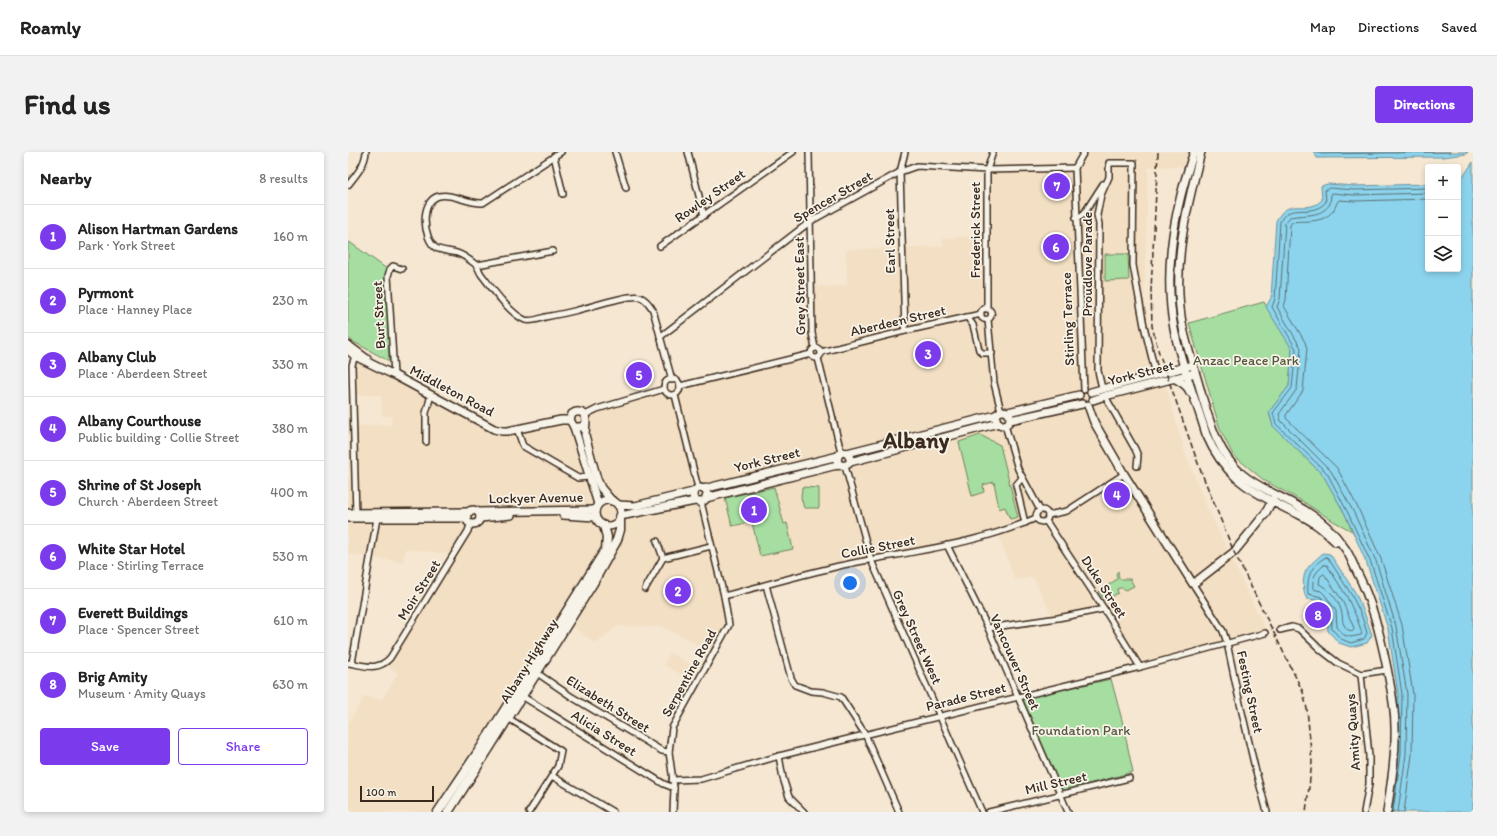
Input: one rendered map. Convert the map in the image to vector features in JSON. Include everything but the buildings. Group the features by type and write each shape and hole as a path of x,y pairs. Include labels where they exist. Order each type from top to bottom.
{"highway":[{"name":"Albany Highway","path":"438,812 508,718 522,696 533,671 593,583 617,540 620,530 620,517"},
{"name":"Albany Highway","path":"449,811 485,748 606,549 607,537 604,526"}],"main road":[{"path":"1194,152 1174,224 1169,261 1169,286 1174,329 1203,424"},
{"path":"1201,152 1182,233 1178,268 1180,307 1183,327 1195,373 1215,434 1226,454 1240,473 1251,481 1306,510 1328,528 1345,548 1366,588 1384,649 1394,699 1395,754 1387,812"},
{"path":"1189,166 1197,168"},
{"name":"Middleton Road","path":"348,345 377,366"},
{"name":"Middleton Road","path":"348,350 355,356 377,366 494,429 502,431 561,420 570,420"},
{"path":"1169,372 1181,361 1180,351"},
{"name":"York Street","path":"615,503 635,506 1193,365"},
{"name":"York Street","path":"620,517 701,500 845,464 1088,403 1105,396 1195,373"},
{"path":"1156,375 1158,383"},
{"path":"1174,378 1182,382 1188,388 1212,448 1222,463 1240,482 1271,502 1315,524 1338,544 1356,570"},
{"path":"1102,388 1105,396"},
{"path":"1085,392 1093,396 1088,403 1079,400 1085,392"},
{"path":"1088,403 1094,422 1124,474 1193,584 1234,552 1265,514 1275,494"},
{"path":"574,412 580,412 585,415 585,435 600,488 620,510 620,517 614,525 604,526 598,523 589,477 574,427 570,420 570,417 574,412"},
{"path":"1002,413 1010,416 1004,423 996,420 1002,413"},
{"path":"574,427 579,428 585,424"},
{"path":"842,454 851,457 845,464 837,461 842,454"},
{"path":"698,490 706,493 701,500 693,497 698,490"},
{"path":"596,510 607,500 615,503"},
{"name":"Lockyer Avenue","path":"469,518 473,510 479,515 575,515 596,510"},
{"path":"348,513 377,518 404,515"},
{"path":"348,518 356,515 404,515 469,518 476,523 479,515"}],"street":[{"path":"348,185 358,172 366,157 366,152"},
{"path":"562,152 483,203 475,203 457,197 444,196 434,198 426,209 425,215 426,229 431,243 438,249 459,254 477,265 480,273 506,304 518,317 528,321 634,296 641,297 648,302 653,310 672,380"},
{"path":"615,152 626,188"},
{"path":"688,152 704,216"},
{"name":"Rowley Street","path":"660,246 793,152"},
{"name":"Grey Street East","path":"810,152 812,333 815,348"},
{"name":"Earl Street","path":"905,152 900,172 905,331"},
{"name":"Frederick Street","path":"987,309 987,170 993,152"},
{"path":"1075,168 1084,152"},
{"path":"554,156 563,194"},
{"name":"Proudlove Parade","path":"1102,388 1098,371 1099,224 1097,215 1101,195 1109,177 1109,163 1134,163 1133,265 1144,326 1156,375"},
{"name":"Spencer Street","path":"660,337 811,222 900,172 917,166 987,170 1075,168"},
{"name":"Stirling Terrace","path":"1075,168 1076,218 1085,392"},
{"path":"1076,218 1083,215 1094,196 1109,177"},
{"path":"477,265 553,251"},
{"name":"Burt Street","path":"394,375 388,276 390,269 393,266 402,269"},
{"path":"988,320 983,319 981,314 982,311 987,309 992,314 991,318 988,320 994,383 1002,413"},
{"name":"Aberdeen Street","path":"821,352 981,314"},
{"path":"967,317 973,325 979,350 982,353 992,353"},
{"path":"680,386 811,354 811,351 815,348 820,349 821,352 818,358 842,454"},
{"path":"811,354 813,357 818,358"},
{"path":"355,356 350,365 356,515"},
{"path":"664,389 667,381 677,381 680,386 679,391 675,395"},
{"path":"664,389 670,395 675,395"},
{"path":"585,415 597,409 664,389"},
{"path":"426,442 426,413 431,395"},
{"path":"675,395 698,490"},
{"path":"1105,396 1135,449 1138,456 1137,466"},
{"path":"1004,423 1015,463 1022,478 1040,510 1044,510 1048,515"},
{"path":"517,429 523,446 578,478 589,477"},
{"name":"Grey Street West","path":"845,464 871,560 982,812"},
{"path":"1048,515 1066,511 1124,474"},
{"path":"1022,478 1016,486 1025,523"},
{"name":"Serpentine Road","path":"673,812 674,788 669,752 672,728 730,625 701,500"},
{"path":"1040,510 1036,514 1036,518 1040,522 1046,521 1048,515"},
{"path":"350,663 377,518"},
{"name":"Moir Street","path":"350,663 376,667 382,666 390,658 468,531 469,518"},
{"name":"Collie Street","path":"724,596 766,584 838,567 998,533 1036,518"},
{"name":"Duke Street","path":"1046,521 1140,666"},
{"path":"657,541 663,558"},
{"name":"Vancouver Street","path":"947,545 988,628 1068,812"},
{"path":"645,588 663,558 711,546"},
{"path":"766,584 791,678 795,685 807,690 823,692 841,697 865,734 899,812"},
{"name":"Festing Street","path":"1193,584 1223,631 1228,643 1254,768 1267,812"},
{"path":"988,628 1058,618 1104,609"},
{"name":"Amity Quays","path":"1280,630 1292,627 1299,629 1321,650 1338,663 1361,674 1387,670"},
{"name":"Parade Street","path":"672,780 701,779 779,756 1265,634"},
{"name":"Elizabeth Street","path":"533,671 572,697 662,751 669,752"},
{"name":"Amity Quays","path":"1361,674 1370,756 1369,784 1364,812"},
{"name":"Alicia Street","path":"522,696 664,784 674,788"},
{"path":"508,718 561,750 558,766 529,812"},
{"path":"779,756 783,778 789,797 804,812"},
{"path":"552,776 613,812"},
{"name":"Mill Street","path":"989,812 1129,778"}],"shaded area":[{"path":"1080,152 1194,152 1189,166 1148,167 1144,296 1151,343 1165,384 1185,453 1205,503 1267,633 1140,667 1104,609 1054,619 1033,577 1015,580 998,533 871,560 724,596 729,625 714,653 664,627 618,626 595,643 565,621 435,812 348,812 348,724 365,696 382,700 398,673 387,666 450,554 405,549 403,562 348,554 348,478 358,477 357,426 392,425 391,416 382,416 381,395 356,395 354,367 357,362 360,362 423,397 492,431 807,355 808,287 847,286 846,250 943,246 943,238 987,236 987,170 1075,168"},
{"path":"670,653 695,667 688,678 664,665"}],"green space":[{"path":"348,241 387,269 389,361 352,341 348,337"},
{"path":"1105,254 1128,254 1129,280 1105,281"},
{"name":"Anzac Peace Park","path":"1264,302 1292,349 1289,386 1269,412 1273,426 1323,475 1345,514 1352,531 1265,481 1233,455 1220,429 1189,323"},
{"path":"980,435 1000,445 1018,517 1010,519 1005,507 999,509 994,482 983,485 984,492 972,496 959,442"},
{"path":"774,487 784,524 787,523 793,549 760,556 752,522 732,526 725,498"},
{"path":"802,487 819,488 819,508 804,508 801,497"},
{"path":"1118,571 1119,579 1130,579 1134,586 1126,590 1123,588 1117,589 1118,593 1105,601 1099,592 1117,579 1116,574"},
{"name":"Foundation Park","path":"1111,679 1122,720 1133,772 1062,791 1021,699"}],"water":[{"path":"1314,152 1468,152 1466,154 1443,157 1317,158"},
{"path":"1473,162 1473,812 1389,812 1397,754 1398,694 1388,629 1367,564 1345,514 1323,475 1273,426 1269,412 1289,386 1292,349 1266,307 1271,298 1276,221 1281,213 1286,209 1292,207 1310,206 1322,200 1321,186 1328,184 1354,186 1425,184 1425,272 1461,272 1461,178"},
{"path":"1323,553 1330,554 1355,592 1372,635 1367,643 1351,647 1339,643 1328,631 1327,614 1317,600 1307,599 1305,596 1303,584 1305,572"}],"railway":[{"path":"1158,152 1151,290 1152,326 1159,353 1200,469 1234,552 1303,692 1307,709 1312,762 1306,812"}],"place":[{"name":"Everett Buildings","path":"1057,186"},
{"name":"White Star Hotel","path":"1056,247"},
{"name":"Albany Club","path":"928,354"},
{"name":"Shrine of St Joseph","path":"639,375"},
{"name":"Albany Courthouse","path":"1117,495"},
{"name":"Alison Hartman Gardens","path":"754,510"},
{"name":"Pyrmont","path":"678,591"},
{"name":"Brig Amity","path":"1318,615"}],"district":[{"name":"Albany","path":"916,440"}]}
